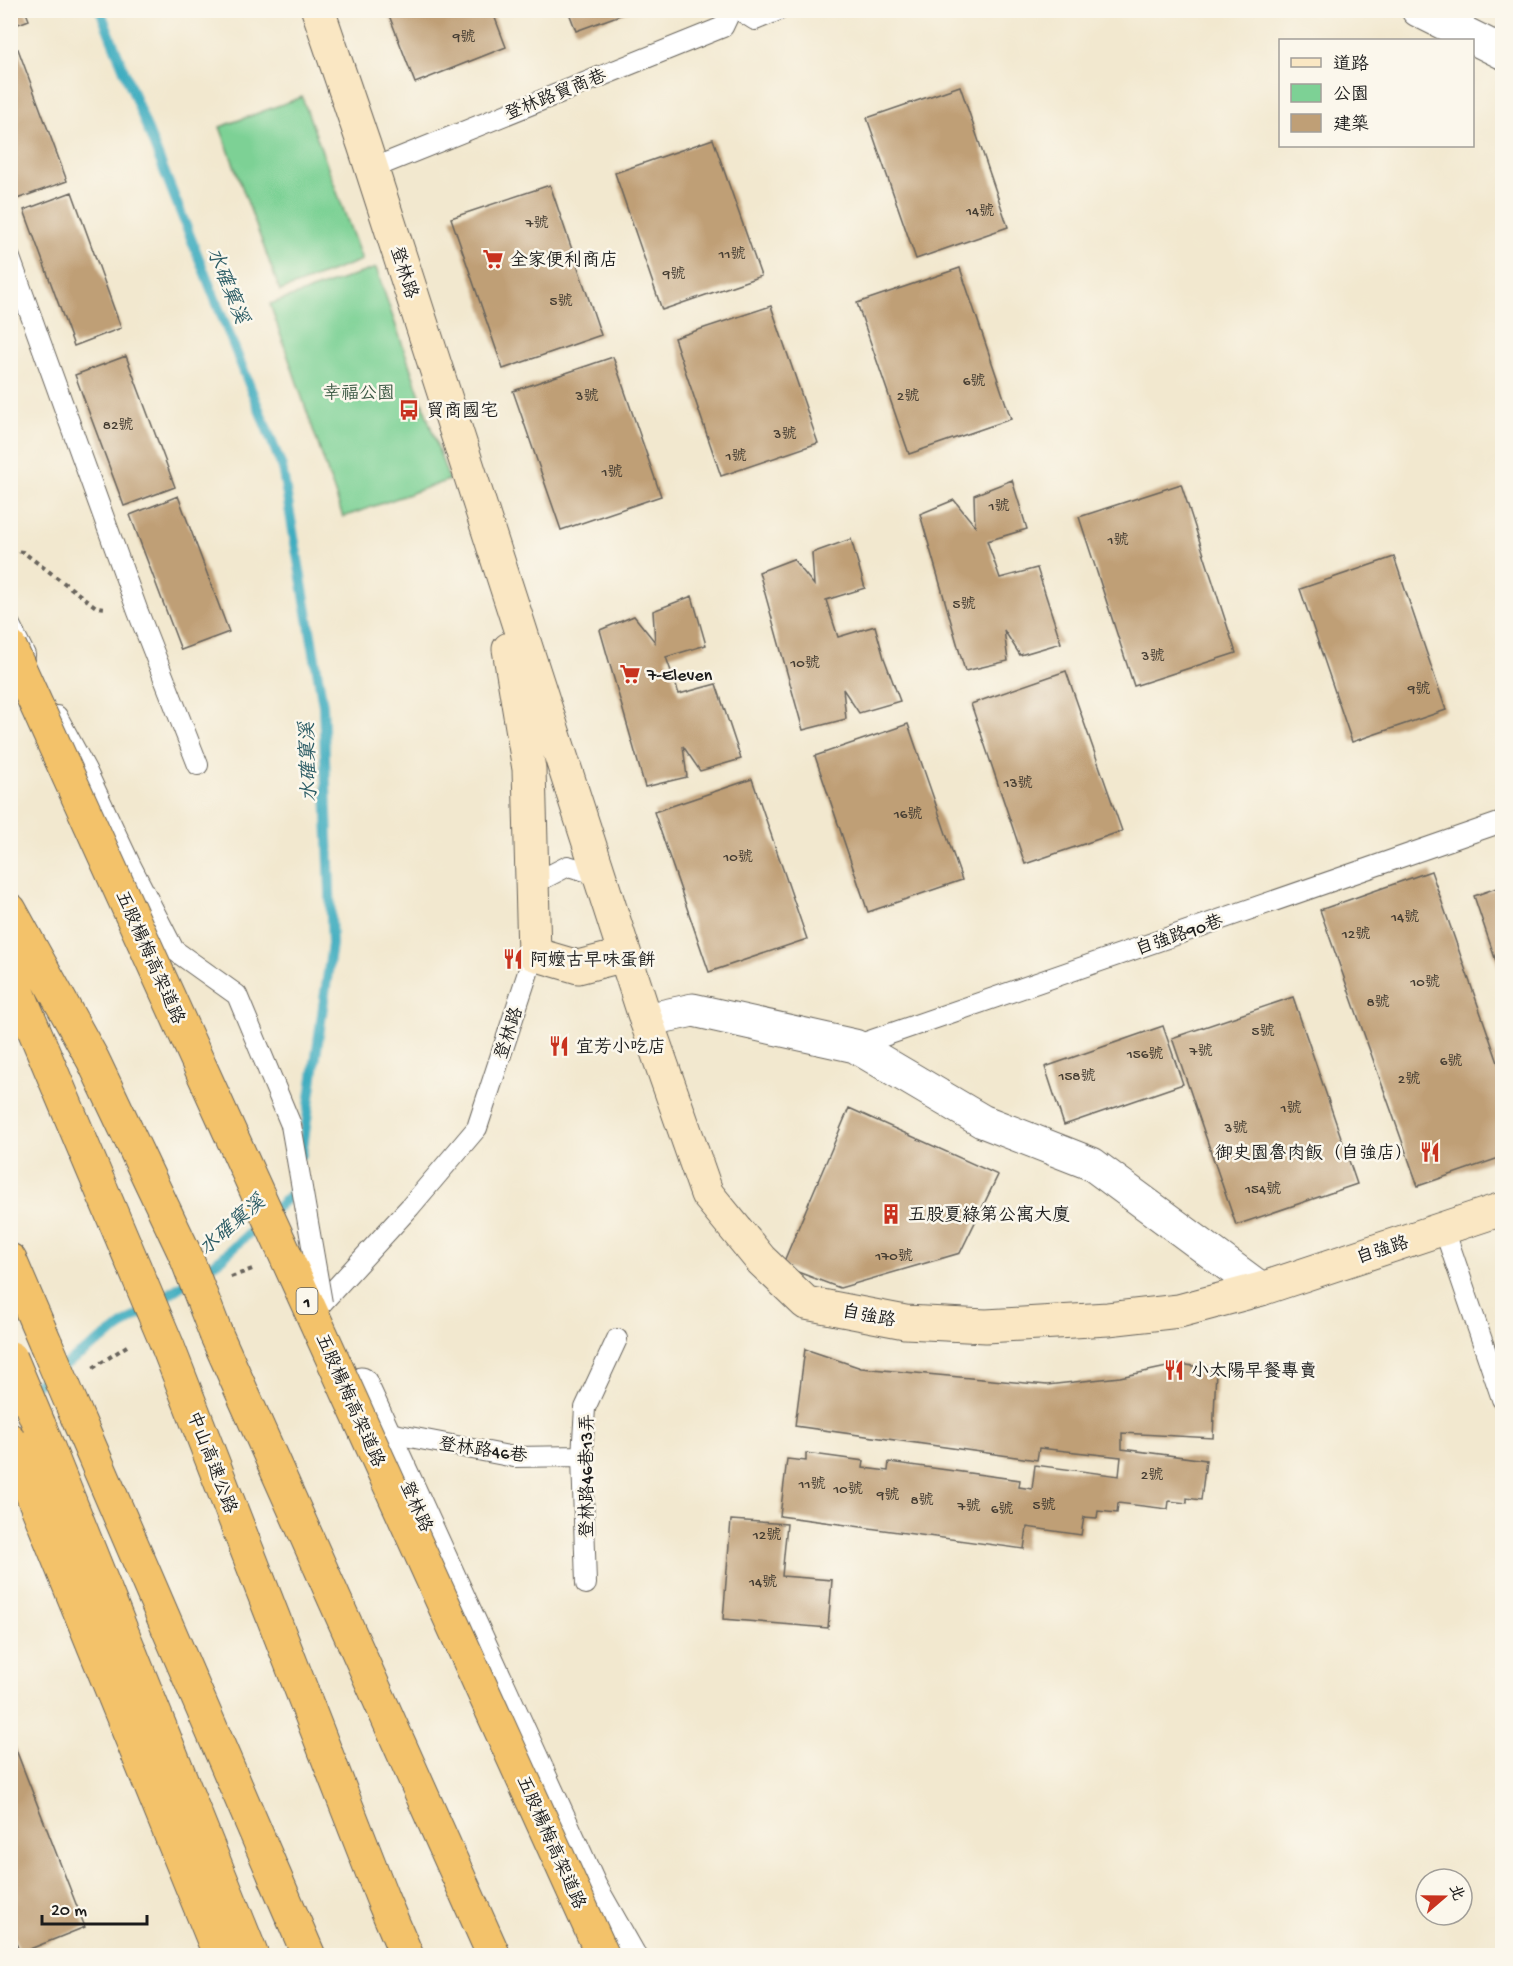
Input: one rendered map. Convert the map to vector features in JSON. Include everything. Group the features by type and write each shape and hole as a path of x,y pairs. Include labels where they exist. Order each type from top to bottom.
{"highway":[{"name":"五股楊梅高架道路","path":"10,647 603,1956"},
{"path":"10,910 93,1060 185,1254 216,1334 494,1956"},
{"name":"中山高速公路","path":"10,973 168,1347 407,1956"},
{"path":"10,1260 309,1956"},
{"path":"11,1357 25,1433 220,1956"},
{"path":"25,1433 177,1766 252,1956"}],"street":[{"name":"登林路","path":"318,10 625,955"},
{"path":"1418,10 1503,52"},
{"name":"登林路","path":"490,535 529,769 534,954"},
{"path":"534,954 578,967 625,955"},
{"name":"自強路","path":"625,955 707,1194 761,1260 806,1304 905,1322 986,1326 1108,1319 1179,1311 1261,1289 1503,1209"},
{"path":"646,1020 693,1010 855,1046 982,1120 1092,1164 1261,1289"},
{"name":"登林路","path":"322,1303 384,1432 591,1889 629,1956"}],"lane":[{"name":"登林路貿商巷","path":"371,169 723,27 731,10"},
{"path":"739,10 755,20 779,10"},
{"path":"10,258 138,612 198,765"},
{"path":"10,625 87,770 131,866 174,950 237,995 291,1125 322,1303"},
{"name":"自強路90巷","path":"855,1046 1503,822"},
{"path":"533,884 568,866 599,875"},
{"name":"登林路","path":"322,1303 410,1207 477,1128 534,954"},
{"path":"1444,1229 1503,1398"},
{"name":"登林路46巷13弄","path":"586,1584 582,1456 585,1408 617,1339"},
{"name":"登林路46巷","path":"384,1432 514,1457 582,1456"}],"path":[{"path":"10,550 22,552 96,607 138,612"}],"green space":[{"path":"302,97 362,260 280,291 220,127"},
{"name":"幸福公園","path":"376,268 449,480 343,517 270,304"}],"building":[{"path":"10,10 25,10 29,20 10,27"},
{"path":"387,10 492,10 506,47 415,83"},
{"path":"568,10 631,10 631,11 576,31"},
{"path":"18,49 67,181 14,200 10,191 10,51"},
{"path":"960,86 1008,227 916,259 867,118"},
{"path":"713,139 761,276 662,310 615,173"},
{"path":"550,185 601,335 503,369 451,218"},
{"path":"72,192 121,328 74,346 24,210"},
{"path":"960,268 1011,419 909,454 857,303"},
{"path":"771,306 818,443 721,476 674,338"},
{"path":"126,356 175,487 124,506 75,375"},
{"path":"613,357 661,496 561,530 513,391"},
{"path":"1012,480 1027,529 987,541 1000,578 1037,568 1061,643 1020,655 1004,630 1008,661 965,671 920,514 954,500 975,526 974,495"},
{"path":"1181,484 1236,653 1134,686 1079,517"},
{"path":"178,496 229,632 181,650 130,515"},
{"path":"851,539 865,588 826,600 838,637 875,626 900,701 859,713 843,689 846,719 803,730 759,572 793,559 814,585 812,553"},
{"path":"1394,557 1446,710 1352,742 1300,589"},
{"path":"692,596 706,645 666,657 679,694 716,684 741,759 700,771 683,746 687,777 645,787 600,630 634,616 655,642 653,611"},
{"path":"1066,671 1122,831 1025,864 971,704"},
{"path":"908,724 962,880 868,912 815,756"},
{"path":"752,779 807,939 709,972 654,812"},
{"path":"1431,871 1502,1074 1502,1157 1418,1186 1320,910"},
{"path":"1502,886 1502,979 1474,896"},
{"path":"1293,997 1357,1184 1236,1225 1172,1038"},
{"path":"1163,1026 1183,1084 1064,1125 1045,1067"},
{"name":"五股夏綠第公寓大廈","path":"849,1108 998,1175 960,1253 840,1288 782,1266"},
{"path":"805,1349 861,1368 1047,1385 1120,1377 1181,1364 1216,1370 1213,1438 1122,1433 1122,1449 1206,1460 1201,1500 1187,1498 1187,1503 1169,1501 1168,1509 1118,1503 1117,1513 1098,1511 1097,1518 1084,1517 1081,1535 1027,1527 1024,1549 780,1516 787,1459 806,1461 806,1453 864,1461 863,1468 888,1471 889,1462 1020,1480 1019,1487 1032,1489 1035,1465 1119,1476 1121,1457 1039,1448 1037,1460 795,1426"},
{"path":"731,1520 787,1524 782,1576 832,1580 828,1628 723,1619"},
{"path":"11,1737 85,1927 20,1953 10,1928"}],"waterway":[{"name":"水確窠溪","path":"100,10 282,467 323,705 332,944 302,1154"},
{"name":"水確窠溪","path":"10,1402 222,1258 297,1189 299,1182"}],"place":[{"name":"全家便利商店","path":"493,259"},
{"name":"貿商國宅","path":"409,410"},
{"name":"7-Eleven","path":"630,674"},
{"name":"阿嬤古早味蛋餅","path":"513,959"},
{"name":"宜芳小吃店","path":"559,1046"},
{"name":"御史園魯肉飯（自強店）","path":"1430,1152"},
{"name":"五股夏綠第公寓大廈","path":"891,1214"},
{"name":"小太陽早餐專賣","path":"1174,1370"}]}
